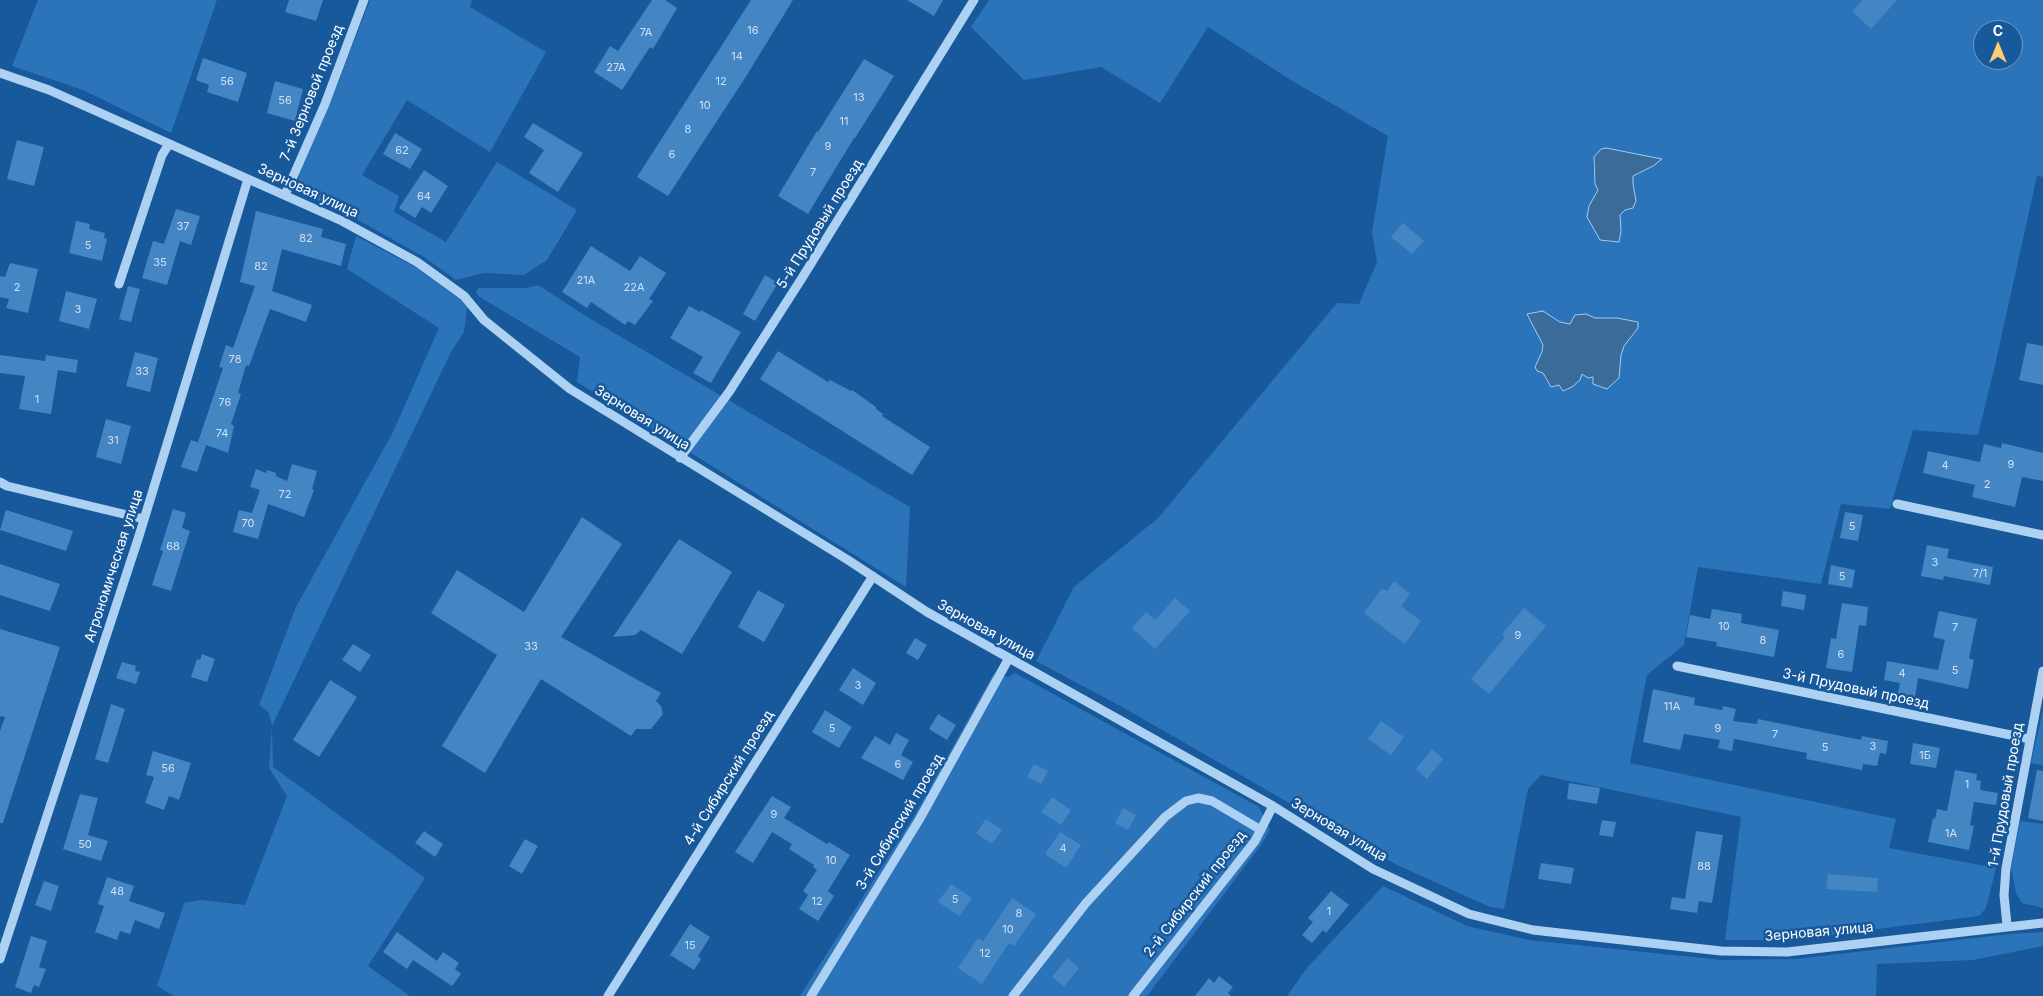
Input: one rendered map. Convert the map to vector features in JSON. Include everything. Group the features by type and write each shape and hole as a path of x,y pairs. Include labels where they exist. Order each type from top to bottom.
{"street":[{"name":"7-й Зерновой проезд","path":"285,195 325,104 364,0"},
{"name":"5-й Прудовый проезд","path":"680,458 728,392 812,263 974,0"},
{"name":"Зерновая улица","path":"0,73 49,90 248,178 342,221 416,262 464,296 484,320 541,368 570,388 873,576 927,612 1273,806 1382,873 1469,914 1533,930 1721,951 1788,952 2007,925 2043,923"},
{"path":"119,284 162,156 169,144"},
{"name":"Агрономическая улица","path":"0,959 144,519 248,178"},
{"path":"0,482 7,486 144,519"},
{"path":"1896,504 2043,535"},
{"name":"4-й Сибирский проезд","path":"608,996 873,576"},
{"name":"3-й Сибирский проезд","path":"810,996 919,820 1009,658"},
{"name":"3-й Прудовый проезд","path":"1677,666 2030,739"},
{"name":"1-й Прудовый проезд","path":"2007,925 2004,895 2006,868 2043,670"},
{"path":"1013,996 1086,903 1165,817 1186,801 1198,798 1212,800 1261,830"},
{"name":"2-й Сибирский проезд","path":"1133,996 1255,841 1273,806"}],"shaded area":[{"path":"38,0 217,0 171,133 83,90 12,66"},
{"path":"370,0 472,0 470,7 546,52 490,152 407,100 362,175 399,196 394,212 446,242 497,162 577,210 547,260 524,275 484,273 456,280 424,257 344,212 303,194 299,186 299,175 330,104"},
{"path":"989,0 2043,0 2043,177 2037,176 1978,435 1913,430 1890,509 1841,504 1821,584 1698,567 1684,645 1647,675 1630,763 1896,819 1889,848 1996,868 1986,908 1979,916 1792,940 1725,940 1741,817 1541,775 1528,789 1504,909 1490,907 1397,865 1124,708 1036,661 1074,587 1158,518 1337,303 1359,304 1377,262 1372,233 1388,136 1294,82 1208,27 1160,103 1101,67 1024,80 971,27","holes":["1601,149 1661,159 1653,166 1633,176 1633,207 1625,210 1620,215 1621,231 1619,242 1600,240 1598,190 1595,184 1593,166 1594,157","1527,314 1552,316 1560,322 1570,324 1586,314 1595,318 1630,320 1632,335 1620,355 1619,378 1607,389 1593,384 1593,377 1582,374 1572,387 1563,391 1559,385 1546,380 1543,373 1535,367 1543,345"]},
{"path":"1606,148 1662,159 1633,176 1636,201 1633,208 1625,210 1620,215 1621,231 1619,242 1600,240 1587,217 1589,206 1598,190 1595,184 1594,157 1601,149"},
{"path":"356,236 415,267 461,300 467,307 464,332 451,352 272,726 269,713 259,705 296,607 393,432 439,328 347,269"},
{"path":"538,285 589,318 910,507 906,587 577,382 580,357 478,296 476,292 478,288 526,288"},
{"path":"1543,311 1560,322 1570,324 1575,315 1586,314 1595,318 1617,318 1638,322 1638,328 1624,346 1621,355 1619,378 1607,389 1593,384 1593,377 1588,378 1582,374 1580,380 1572,387 1563,391 1559,385 1551,387 1543,373 1537,371 1535,367 1543,345 1527,314"},
{"path":"994,673 1008,677 1015,673 1259,807 1270,830 1261,845 1147,996 800,996 914,816"},
{"path":"2043,710 2043,765 2031,763"},
{"path":"272,726 273,767 425,878 368,966 410,996 174,996 157,986 184,903 201,900 245,905 287,796 269,768"},
{"path":"2020,821 2043,824 2043,908 2022,903 2016,893 2011,868"},
{"path":"1383,886 1467,926 1529,940 1721,960 1796,959 2009,934 2043,932 2043,946 1973,960 1877,964 1876,996 1287,996 1306,969"}],"building":[{"path":"289,0 323,0 316,21 285,12"},
{"path":"652,0 665,0 677,8 653,49 650,47 622,90 594,72 610,46 618,51"},
{"path":"751,0 793,0 668,196 637,177"},
{"path":"907,0 943,0 934,16"},
{"path":"1863,0 1897,0 1871,29 1852,11"},
{"path":"203,58 247,73 238,102 207,92 209,85 196,80"},
{"path":"864,59 894,76 808,214 778,196 817,131"},
{"path":"275,81 303,89 295,121 267,113"},
{"path":"533,123 583,153 558,192 529,173 544,150 524,137"},
{"path":"395,133 422,149 410,169 383,154"},
{"path":"17,140 44,147 34,186 7,179"},
{"path":"424,170 448,186 431,213 422,207 415,218 399,208"},
{"path":"176,209 200,216 191,245 180,241 167,285 142,278 153,241 164,244"},
{"path":"256,211 323,229 321,237 346,244 341,266 282,249 272,291 312,305 306,322 270,309 249,366 246,365 238,393 241,394 231,424 234,426 228,453 198,442 223,368 219,367 226,345 233,348 255,286 240,282"},
{"path":"76,221 90,224 89,229 105,233 104,238 107,239 102,261 69,253"},
{"path":"1403,223 1424,241 1412,254 1391,237"},
{"path":"591,246 630,271 640,256 666,273 649,299 653,301 635,325 628,321 625,325 591,302 587,308 562,292"},
{"path":"10,263 38,269 28,313 6,308 9,299 0,297 0,276 5,277"},
{"path":"765,275 778,283 755,321 743,314"},
{"path":"128,286 140,289 131,322 119,319"},
{"path":"66,291 97,299 89,329 59,321"},
{"path":"689,306 700,312 701,310 741,332 711,383 693,373 703,357 670,338"},
{"path":"2027,343 2043,346 2043,385 2019,380"},
{"path":"778,351 828,382 830,380 852,390 876,407 883,414 882,416 930,447 912,475 760,379"},
{"path":"135,352 158,358 150,392 126,386"},
{"path":"0,355 45,361 46,355 78,360 76,373 58,370 51,414 19,409 25,376 0,373"},
{"path":"106,419 131,426 121,464 96,457"},
{"path":"191,440 206,445 197,472 181,467"},
{"path":"2002,443 2043,453 2043,481 2022,477 2015,507 1972,497 1975,485 1923,473 1928,451 1980,462 1984,444 2001,448"},
{"path":"292,464 317,471 312,489 314,490 304,517 268,504 258,539 233,532 239,510 252,513 260,490 250,487 256,469 266,473 267,470 276,473 276,476 287,481"},
{"path":"173,509 186,513 182,528 190,531 171,591 152,585 163,551 160,550"},
{"path":"6,510 73,531 66,551 0,530"},
{"path":"1845,512 1863,515 1858,541 1840,538"},
{"path":"582,517 622,544 561,637 661,693 656,701 661,706 663,714 651,729 636,729 631,736 541,679 485,773 442,746 497,655 431,613 457,570 524,612"},
{"path":"679,539 732,572 682,654 641,630 635,635 613,637"},
{"path":"1927,545 1949,549 1947,558 1993,567 1990,585 1944,576 1943,580 1921,576"},
{"path":"0,564 60,584 50,611 0,595"},
{"path":"1831,565 1855,570 1852,588 1828,584"},
{"path":"1394,581 1410,594 1401,606 1421,621 1405,644 1364,613 1382,588 1387,591"},
{"path":"758,590 785,605 764,642 738,627"},
{"path":"1783,591 1806,595 1804,610 1781,606"},
{"path":"1175,598 1190,611 1155,649 1132,628 1146,612 1155,620"},
{"path":"1842,603 1868,607 1866,626 1859,625 1852,672 1826,668 1831,638 1836,639"},
{"path":"1524,608 1546,626 1489,694 1471,679 1505,637 1502,634"},
{"path":"1712,609 1742,614 1741,623 1779,630 1774,657 1716,646 1717,642 1686,637 1690,615 1710,619"},
{"path":"1939,611 1977,619 1969,658 1974,660 1968,689 1918,678 1915,697 1898,694 1900,683 1884,680 1887,661 1938,670 1945,640 1933,637"},
{"path":"0,629 60,647 3,823 0,823 0,731 5,717 0,716"},
{"path":"915,638 927,645 918,660 906,653"},
{"path":"353,644 371,655 360,672 342,660"},
{"path":"202,654 215,659 207,682 191,677 197,659 200,660"},
{"path":"122,662 136,666 135,671 140,672 136,684 116,678"},
{"path":"853,668 876,683 863,705 839,690"},
{"path":"330,680 357,697 319,757 293,740"},
{"path":"1653,689 1695,698 1694,705 1722,710 1723,706 1736,709 1733,721 1757,724 1758,719 1861,740 1862,736 1888,741 1886,754 1880,753 1877,766 1863,764 1862,770 1806,759 1807,753 1734,739 1732,751 1718,748 1720,740 1684,734 1680,750 1643,742"},
{"path":"111,704 125,709 108,763 95,759"},
{"path":"825,710 852,727 839,748 812,732"},
{"path":"938,714 956,725 947,740 929,729"},
{"path":"1381,721 1404,737 1391,755 1368,739"},
{"path":"896,733 909,740 901,755 913,762 903,780 861,758 875,736 890,745"},
{"path":"1913,743 1940,748 1936,768 1910,764"},
{"path":"1432,749 1443,759 1427,779 1416,769"},
{"path":"153,751 191,763 179,800 169,796 164,810 145,803 154,777 146,775"},
{"path":"1034,764 1048,771 1041,784 1027,777"},
{"path":"1955,770 1977,774 1976,780 1981,781 1980,790 1998,793 1996,805 1974,802 1970,825 1974,826 1969,850 1928,842 1937,809 1947,811"},
{"path":"2037,770 2043,771 2043,821 2028,818"},
{"path":"1569,783 1600,788 1597,804 1567,799"},
{"path":"80,794 98,798 88,835 108,841 101,861 63,849"},
{"path":"772,796 791,807 784,818 827,844 829,842 850,855 828,891 834,896 818,921 799,909 808,895 803,891 817,870 813,867 814,865 789,849 792,844 772,832 753,863 735,852"},
{"path":"1052,797 1071,810 1061,825 1041,812"},
{"path":"1123,808 1136,815 1128,830 1115,823"},
{"path":"986,819 1002,830 992,844 976,833"},
{"path":"1602,820 1616,822 1613,837 1599,835"},
{"path":"424,831 443,844 435,857 415,843"},
{"path":"1696,831 1723,835 1712,903 1699,901 1697,913 1670,909 1672,897 1685,899"},
{"path":"1060,832 1081,845 1066,868 1045,854"},
{"path":"525,839 538,846 522,874 509,866"},
{"path":"1541,863 1574,868 1571,884 1538,879"},
{"path":"1828,874 1878,878 1877,892 1826,889"},
{"path":"107,877 134,886 129,901 165,913 159,929 135,920 130,934 120,931 117,940 95,932 104,906 98,904"},
{"path":"44,881 59,886 51,911 35,905"},
{"path":"951,884 972,898 959,916 938,902"},
{"path":"1331,891 1349,905 1326,933 1323,930 1312,943 1302,935 1313,922 1308,918"},
{"path":"1012,898 1036,914 1014,946 1009,943 982,984 958,968 978,938 983,941"},
{"path":"690,924 710,937 698,956 701,959 694,970 670,955"},
{"path":"397,932 437,961 443,952 459,963 455,969 461,974 452,986 413,960 407,969 383,952"},
{"path":"31,936 47,941 39,967 46,969 39,987 34,985 31,993 15,987"},
{"path":"1067,958 1079,968 1064,987 1052,977"},
{"path":"1219,976 1233,987 1228,993 1231,996 1195,996 1209,978 1214,983"}]}
